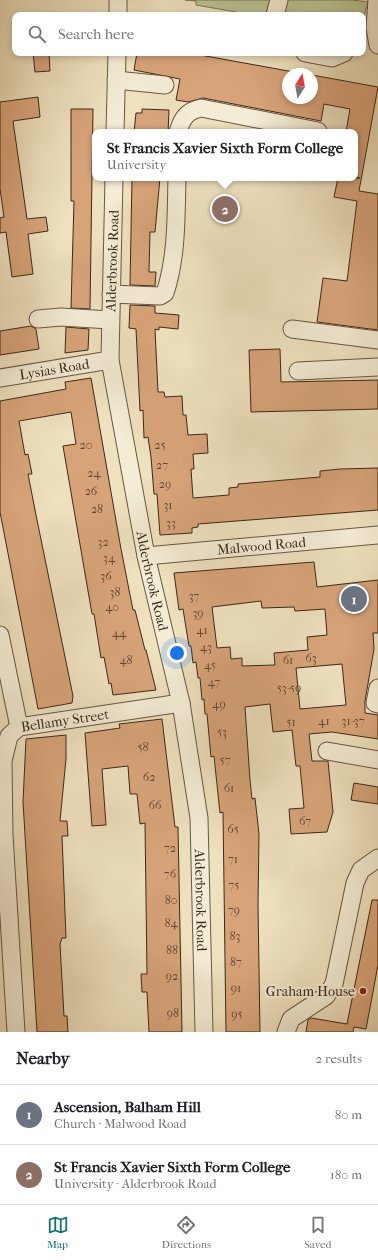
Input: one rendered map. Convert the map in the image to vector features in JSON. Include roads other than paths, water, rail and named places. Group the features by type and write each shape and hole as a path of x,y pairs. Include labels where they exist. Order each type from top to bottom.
{"street":[{"path":"118,0 118,12"},
{"path":"276,12 279,0"},
{"path":"366,24 375,0"},
{"path":"375,0 375,28 378,44"},
{"path":"115,129 117,56"},
{"path":"321,56 332,58 337,56"},
{"path":"116,80 165,85"},
{"path":"179,129 186,114 192,110 201,108 308,129"},
{"name":"Alderbrook Road","path":"114,181 110,360 146,556 181,703 199,818 204,1032"},
{"path":"111,294 160,296 165,293 173,254 176,226 177,181"},
{"path":"38,319 61,317 110,320"},
{"path":"292,329 378,340"},
{"name":"Lysias Road","path":"0,378 110,360"},
{"path":"298,371 378,367"},
{"name":"Malwood Road","path":"146,556 378,535"},
{"path":"0,635 19,727"},
{"path":"378,688 375,704 378,704"},
{"name":"Bellamy Street","path":"16,1032 2,835 3,761 9,736 19,727 181,703"},
{"path":"327,751 378,760"},
{"path":"286,1032 290,1019 326,996 334,984 355,882 361,870 378,858"}],"place":[{"name":"St Francis Xavier Sixth Form College","path":"225,209"},
{"name":"Ascension, Balham Hill","path":"354,599"},
{"name":"Graham House","path":"363,991"}]}
